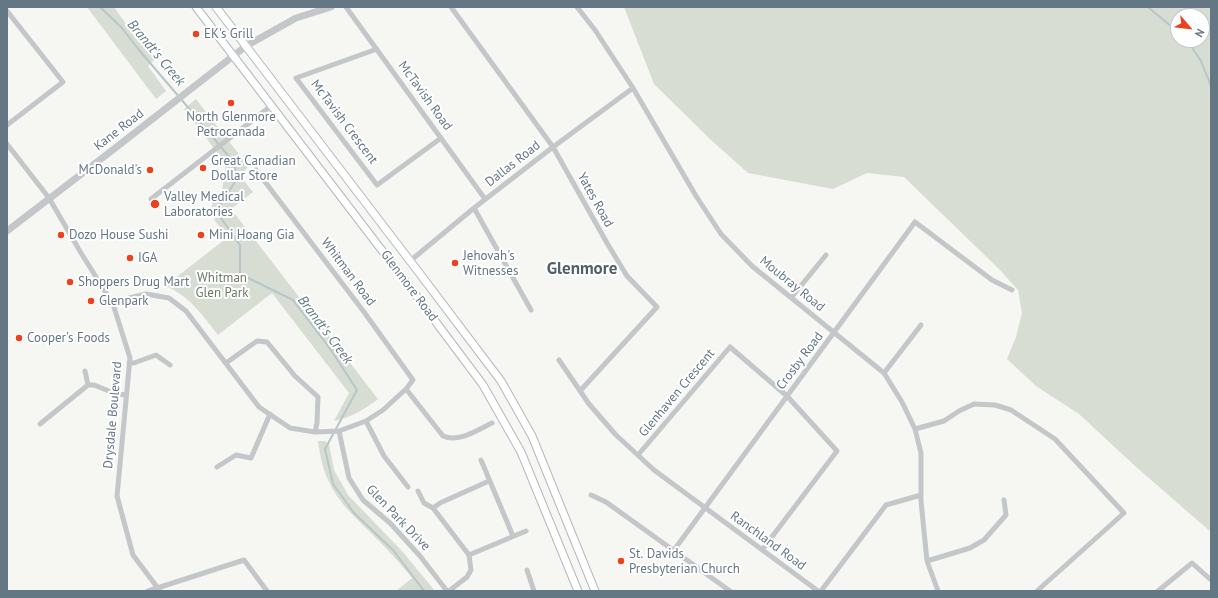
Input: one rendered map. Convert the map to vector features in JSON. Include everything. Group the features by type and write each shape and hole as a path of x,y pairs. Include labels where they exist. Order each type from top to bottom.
{"main road":[{"name":"Glenmore Road","path":"196,7 483,385 521,452 578,591"},
{"name":"Glenmore Road","path":"216,7 501,381 532,436 595,591"}],"street":[{"name":"Kane Road","path":"7,231 246,46 296,18 331,7"},
{"name":"McTavish Road","path":"346,7 485,199"},
{"name":"Yates Road","path":"451,7 553,147 627,276 657,307 580,391"},
{"name":"Moubray Road","path":"577,7 595,30 633,88 696,196 721,234 752,266 884,373 902,402 915,429 921,452 921,495 928,561 938,591"},
{"path":"7,11 63,82 7,125"},
{"name":"McTavish Crescent","path":"377,49 296,78 377,184 441,138"},
{"name":"Dallas Road","path":"410,260 485,199 633,88"},
{"path":"151,199 271,106"},
{"name":"Drysdale Boulevard","path":"7,144 49,198 113,304 130,358 117,496 133,555 159,590"},
{"name":"Whitman Road","path":"256,170 364,312 413,380 406,389"},
{"path":"474,208 531,310"},
{"name":"Crosby Road","path":"674,550 915,222 992,280 1012,290"},
{"path":"791,298 826,255"},
{"path":"113,304 146,294 169,298 186,311 259,407 290,428 315,432 338,431 366,422 383,410 406,389 443,436 450,439 459,438 492,423"},
{"path":"884,373 922,325"},
{"path":"226,363 257,341 267,342 295,376 318,397 317,423 315,432"},
{"name":"Glenhaven Crescent","path":"638,455 730,347 787,396"},
{"path":"129,363 134,363 156,355 170,365"},
{"path":"559,360 589,404 616,435 654,470 706,508"},
{"path":"85,371 88,385"},
{"path":"40,424 88,385 94,385 116,394 126,395"},
{"path":"762,550 837,451 787,396"},
{"path":"915,429 944,420 974,404 995,405 1011,410 1055,439 1124,513 1037,591"},
{"path":"217,467 236,455 251,458 270,414"},
{"path":"366,422 384,456 408,487"},
{"name":"Glen Park Drive","path":"338,431 349,478 362,500 390,523 420,556 448,591 467,577 471,570 468,555"},
{"path":"481,460 513,536"},
{"path":"433,508 440,503 489,480"},
{"path":"418,492 424,503 433,508 468,555 526,530"},
{"path":"591,495 606,502 730,591"},
{"path":"821,591 886,505 921,495"},
{"path":"928,561 970,548 984,540 1006,515 1004,500"},
{"name":"Ranchland Road","path":"706,508 818,591"},
{"path":"148,591 159,590 244,560 267,591"},
{"path":"1158,591 1192,563 1211,580"},
{"path":"527,570 534,591"}],"green space":[{"path":"87,7 114,7 133,34 145,43 156,58 148,66 166,91 156,99"},
{"path":"624,7 1211,7 1211,532 1135,466 1079,414 1036,386 1007,359 1016,337 1022,313 1018,290 1000,270 904,177 867,173 833,189 748,173 711,140 654,84"},
{"name":"Whitman Glen Park","path":"196,99 248,166 241,177 253,192 231,209 378,399 357,413 334,421 349,393 272,293 218,335 201,313 188,300 174,290 165,286 228,237 215,221 211,209 214,199 222,191 226,164 184,109"},
{"path":"318,441 325,441 329,444 334,470 348,495 402,551 435,591 396,591 412,578 390,552 348,510 337,496 324,470"}],"waterway":[{"name":"Brandt's Creek","path":"100,7 122,28 235,164 235,182 216,211 240,245 240,274 293,300 331,350 357,390 325,449 333,484 354,513 393,550 424,591"},
{"path":"1148,7 1170,25"},
{"path":"1192,48 1201,61 1211,86"}],"place":[{"name":"EK's Grill","path":"196,34"},
{"name":"North Glenmore Petrocanada","path":"231,103"},
{"name":"Great Canadian Dollar Store","path":"203,168"},
{"name":"McDonald's","path":"150,170"},
{"name":"Valley Medical Laboratories","path":"155,204"},
{"name":"Dozo House Sushi","path":"61,235"},
{"name":"Mini Hoang Gia","path":"201,235"},
{"name":"IGA","path":"130,258"},
{"name":"Jehovah's Witnesses","path":"455,263"},
{"name":"Shoppers Drug Mart","path":"70,282"},
{"name":"Glenpark","path":"91,301"},
{"name":"Cooper's Foods","path":"19,338"},
{"name":"St. Davids Presbyterian Church","path":"621,561"}],"district":[{"name":"Glenmore","path":"582,269"}]}
